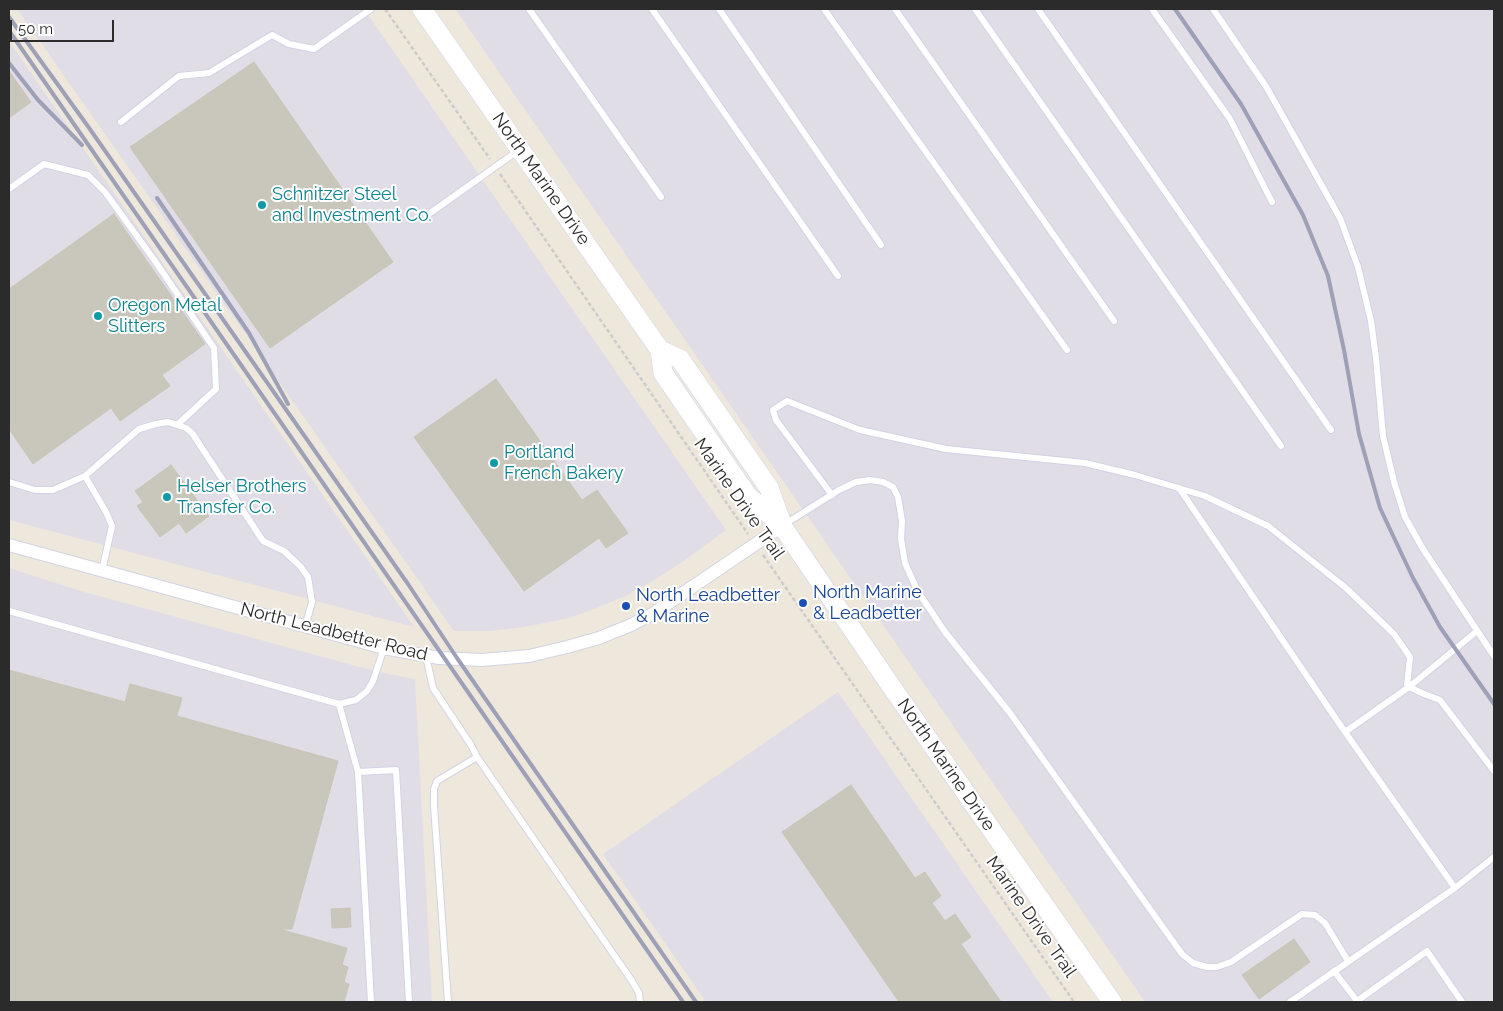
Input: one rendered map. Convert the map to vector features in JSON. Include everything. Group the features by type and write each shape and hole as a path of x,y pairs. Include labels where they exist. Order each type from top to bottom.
{"main road":[{"name":"North Marine Drive","path":"422,9 660,350 680,359 769,488 782,526 891,686 1112,1002"}],"street":[{"name":"North Leadbetter Road","path":"9,545 384,648 439,658 482,660 514,658 567,648 631,625 654,613 782,526"}],"lane":[{"path":"121,122 179,76 208,73 272,35 289,44 314,49 371,9"},
{"path":"529,9 661,197"},
{"path":"652,9 838,276"},
{"path":"719,9 881,245"},
{"path":"824,9 1067,350"},
{"path":"895,9 1114,322"},
{"path":"975,9 1281,446"},
{"path":"1038,9 1332,430"},
{"path":"1152,9 1230,119 1272,202"},
{"path":"1213,9 1267,88 1340,218 1358,267 1371,321 1383,436 1405,517 1425,553 1494,656"},
{"path":"426,216 520,149"},
{"path":"9,189 44,164 88,175 105,192 155,261 214,348 216,389 178,424"},
{"path":"832,495 776,420 773,410 787,401 860,430 946,449 1085,463 1135,475 1205,496 1268,526 1346,588 1394,634 1410,657 1407,686 1440,700 1494,771"},
{"path":"9,482 35,490 52,490 85,476 139,430 168,422 178,424 192,433 263,541 284,551 300,566 308,577 312,602 305,627"},
{"path":"85,476 112,526 102,571"},
{"path":"782,526 856,482 870,480 892,486 898,498 902,521 901,538 905,563 917,590 945,632 1014,719 1182,954 1193,962 1207,967 1217,967 1232,962 1302,914 1315,915 1325,923 1348,961"},
{"path":"1179,488 1345,732 1455,888"},
{"path":"9,611 339,704 356,700 367,691 373,681 384,648"},
{"path":"1345,732 1409,687 1477,631"},
{"path":"426,656 433,688 477,757 632,981 639,993 640,1002"},
{"path":"339,704 358,772 371,1002"},
{"path":"448,1002 434,789 437,781 477,757"},
{"path":"358,772 396,770 409,1002"},
{"path":"1290,1002 1455,888 1494,858"},
{"path":"1334,971 1357,1001 1427,951 1462,1002"}],"path":[{"name":"Marine Drive Trail","path":"385,9 1074,1002"}],"shaded area":[{"path":"17,9 364,9 726,530 656,579 627,595 597,608 569,618 525,627 491,631 454,631"},
{"path":"455,9 1494,9 1494,1002 1145,1002"},
{"path":"9,41 101,174 414,627 9,520"},
{"path":"9,568 81,591 356,666 415,679 432,1002 9,1002"},
{"path":"838,692 1053,1002 706,1002 603,854"}],"building":[{"name":"Schnitzer Steel and Investment Co.","path":"254,62 393,262 270,348 130,147"},
{"path":"9,71 31,102 9,118"},
{"name":"Oregon Metal Slitters","path":"114,214 205,344 162,375 170,386 120,421 111,408 33,464 9,429 9,289"},
{"name":"Portland French Bakery","path":"496,379 582,500 597,490 628,533 606,548 599,538 524,591 414,437"},
{"name":"Helser Brothers Transfer Co.","path":"171,465 209,516 186,533 179,523 160,537 137,506 143,502 135,491"},
{"path":"9,670 125,702 130,684 182,698 177,716 338,761 292,929 279,929 347,948 342,965 348,967 344,982 349,984 344,1002 9,1002"},
{"path":"851,785 915,878 925,872 941,896 932,903 945,921 955,914 971,937 961,944 1001,1002 899,1002 782,832"},
{"path":"350,908 351,927 332,928 331,909"},
{"path":"1294,939 1310,962 1259,999 1242,975"}],"railway":[{"path":"1175,9 1241,104 1303,215 1328,276 1359,434 1380,508 1413,578 1440,627 1494,704"},
{"path":"9,17 87,125 408,584 457,658 696,1002"},
{"path":"10,32 683,1002"},
{"path":"9,63 38,100 82,145"},
{"path":"157,198 249,333 288,404"}],"place":[{"name":"Schnitzer Steel and Investment Co.","path":"262,205"},
{"name":"Oregon Metal Slitters","path":"98,316"},
{"name":"Portland French Bakery","path":"494,463"},
{"name":"Helser Brothers Transfer Co.","path":"167,497"},
{"name":"North Marine & Leadbetter","path":"803,603"},
{"name":"North Leadbetter & Marine","path":"626,606"}]}
